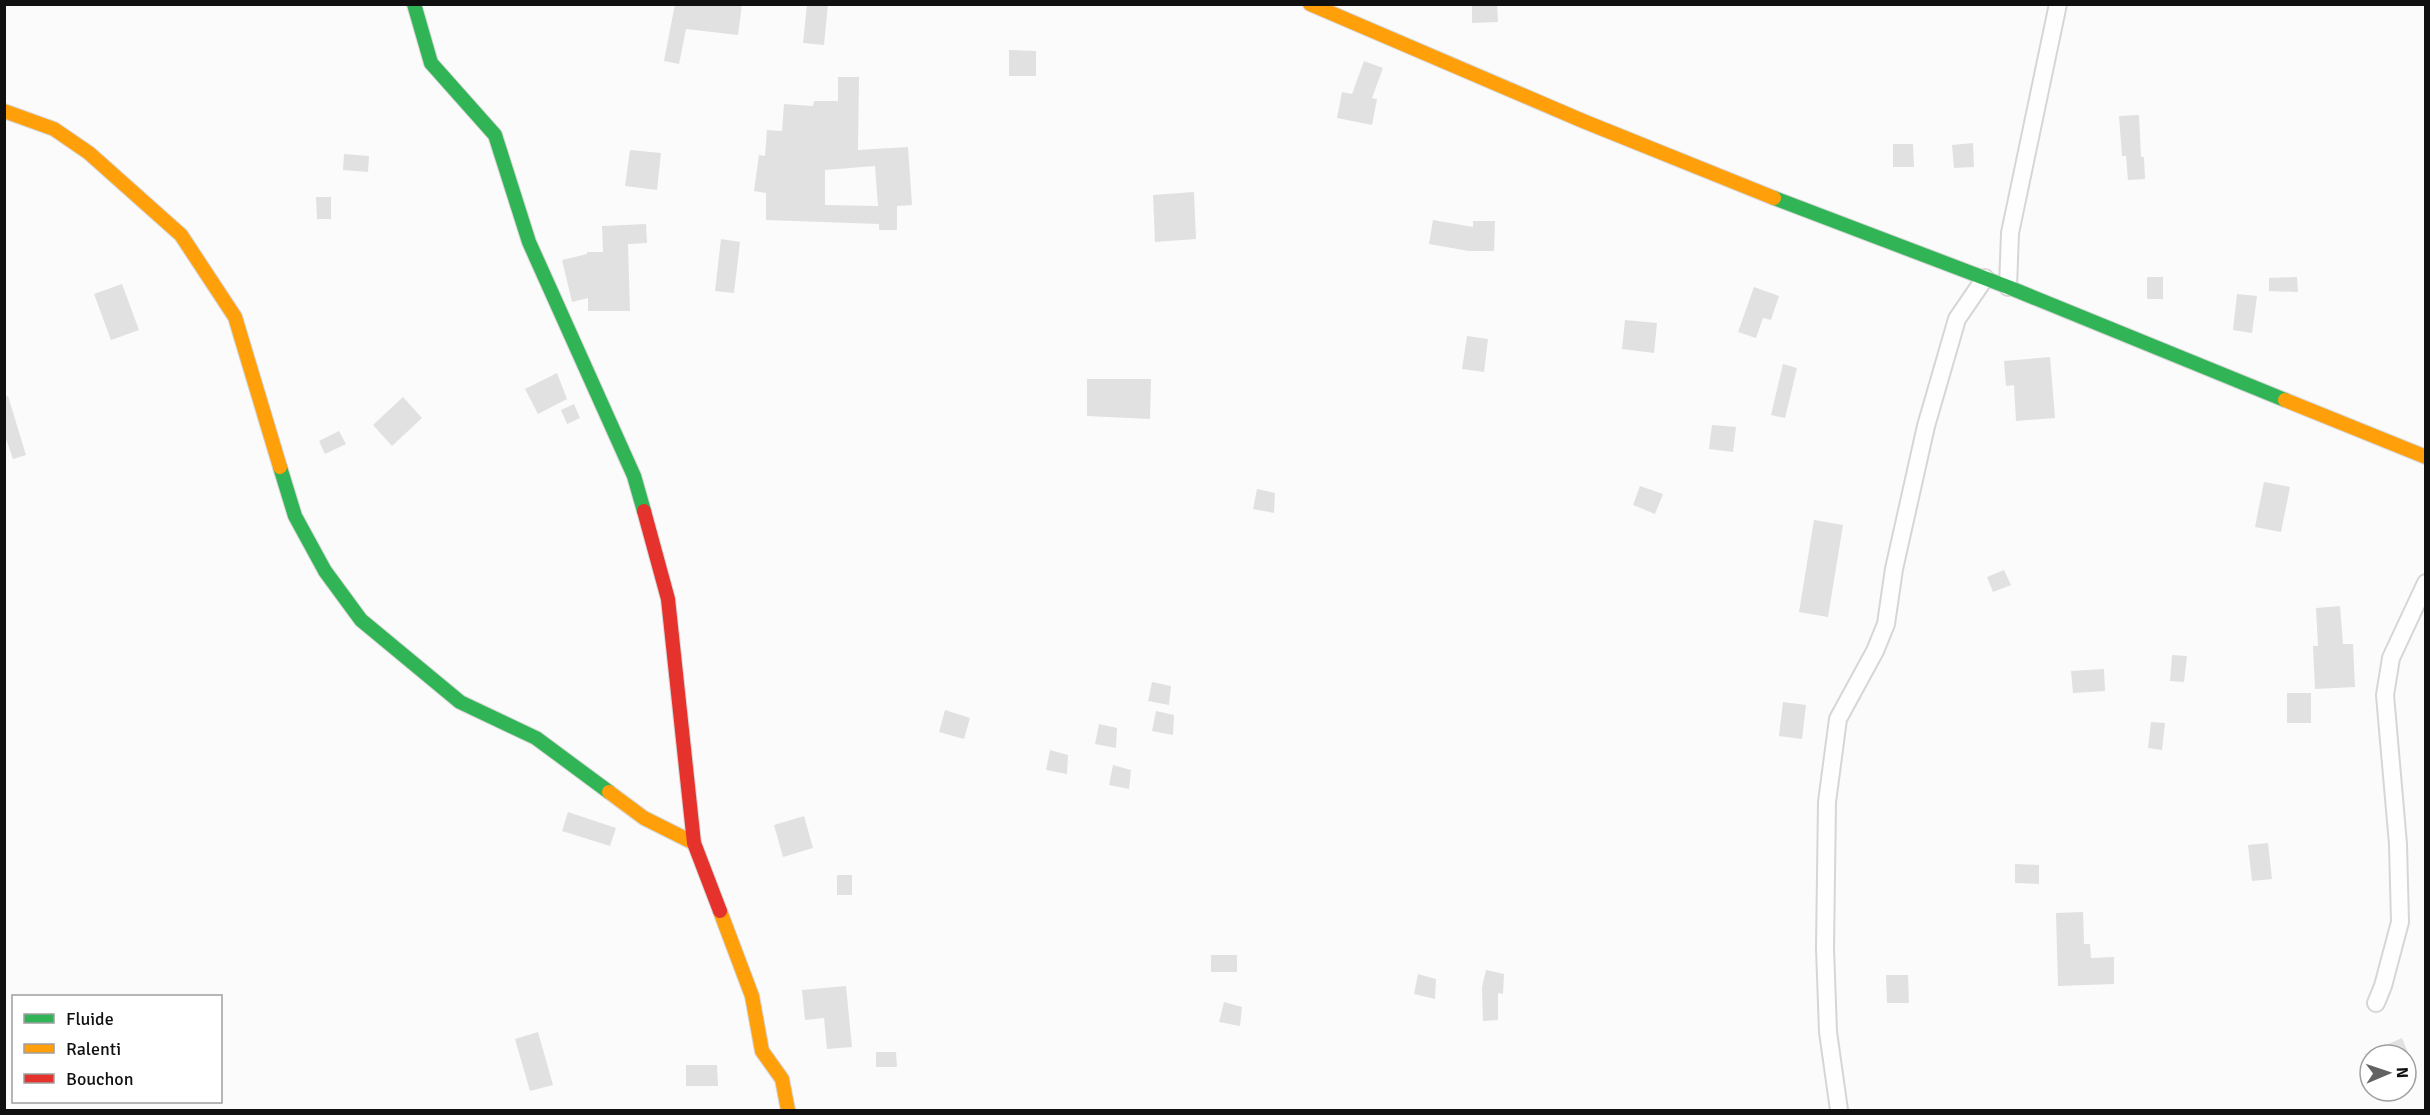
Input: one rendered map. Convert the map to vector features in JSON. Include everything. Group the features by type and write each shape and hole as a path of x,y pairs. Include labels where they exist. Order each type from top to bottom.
{"street":[{"path":"414,4 431,63 495,135 529,242 634,476 668,599 694,843 752,996 762,1051 782,1078 788,1110"},
{"path":"1310,4 1583,121 1841,225 2008,287 2426,457"},
{"path":"2008,287 2010,233 2058,4"},
{"path":"4,111 54,129 89,153 181,235 235,317 295,516 325,571 361,620 460,702 536,738 644,818 694,843"},
{"path":"1839,1110 1828,1032 1825,948 1827,802 1838,719 1875,651 1886,624 1894,569 1926,426 1957,319 1985,278"},
{"path":"2376,1003 2384,986 2400,922 2398,844 2385,695 2391,658 2426,583"}],"building":[{"path":"675,4 742,4 738,35 686,29 679,64 664,61"},
{"path":"807,4 828,4 824,45 803,43"},
{"path":"1472,4 1497,4 1498,22 1472,23"},
{"path":"1009,50 1036,51 1036,76 1009,76"},
{"path":"1364,61 1383,68 1372,98 1377,99 1372,125 1337,118 1342,92 1352,94"},
{"path":"838,77 859,77 858,150 908,147 912,205 897,206 897,230 879,230 879,224 766,220 766,193 754,191 759,155 765,156 767,130 782,131 784,104 813,106 814,101 838,101","holes":["875,166 878,206 825,205 825,170"]},
{"path":"2139,115 2141,157 2144,157 2145,179 2128,180 2126,156 2122,156 2119,116"},
{"path":"1973,143 1974,167 1954,168 1952,145"},
{"path":"1893,144 1913,144 1914,167 1893,167"},
{"path":"630,150 661,153 657,190 625,186"},
{"path":"344,154 369,156 368,172 343,170"},
{"path":"1194,192 1196,239 1155,242 1153,195"},
{"path":"316,197 331,197 331,219 317,219"},
{"path":"1433,220 1473,227 1473,221 1495,221 1494,251 1469,251 1429,244"},
{"path":"646,224 647,243 628,244 630,311 588,311 588,298 572,302 562,260 587,254 587,252 603,252 602,226"},
{"path":"721,239 740,242 734,293 715,291"},
{"path":"2147,277 2163,277 2163,299 2147,299"},
{"path":"2297,277 2298,292 2269,291 2269,278"},
{"path":"122,284 139,330 111,340 94,294"},
{"path":"1754,287 1779,296 1771,320 1763,318 1756,338 1738,332"},
{"path":"2237,294 2257,296 2252,333 2233,330"},
{"path":"1625,320 1657,323 1654,353 1622,349"},
{"path":"1467,336 1488,339 1484,372 1462,369"},
{"path":"2050,357 2055,418 2016,421 2014,385 2006,386 2004,361"},
{"path":"1783,364 1797,368 1785,418 1771,415"},
{"path":"557,373 567,399 538,414 525,389"},
{"path":"1087,379 1151,379 1150,419 1087,416"},
{"path":"8,396 26,455 13,459 4,433 4,397"},
{"path":"403,397 422,418 392,446 373,425"},
{"path":"574,404 580,418 567,424 561,410"},
{"path":"1712,425 1736,427 1733,452 1709,449"},
{"path":"339,431 346,444 325,454 319,441"},
{"path":"2264,482 2290,487 2281,532 2255,527"},
{"path":"1640,486 1663,494 1655,514 1633,505"},
{"path":"1257,489 1275,493 1274,513 1253,509"},
{"path":"1814,520 1843,525 1828,617 1799,612"},
{"path":"2004,570 2011,585 1993,592 1987,577"},
{"path":"2340,606 2343,644 2353,644 2355,687 2315,689 2313,646 2318,646 2316,608"},
{"path":"2172,655 2187,656 2184,682 2170,681"},
{"path":"2104,669 2105,691 2073,693 2071,671"},
{"path":"1152,682 1171,686 1169,705 1148,701"},
{"path":"2287,693 2311,693 2311,723 2287,723"},
{"path":"1783,702 1806,705 1802,739 1779,736"},
{"path":"945,710 970,718 964,739 939,732"},
{"path":"1156,711 1174,715 1173,735 1152,731"},
{"path":"2151,722 2165,723 2162,750 2148,748"},
{"path":"1099,724 1117,728 1116,748 1095,744"},
{"path":"1050,750 1068,755 1067,774 1046,770"},
{"path":"1113,765 1131,770 1129,789 1109,785"},
{"path":"568,812 616,828 610,846 562,831"},
{"path":"804,816 813,848 783,857 774,825"},
{"path":"2268,843 2272,879 2252,881 2248,845"},
{"path":"2015,864 2039,865 2039,884 2015,883"},
{"path":"837,875 852,875 852,895 837,895"},
{"path":"2083,912 2084,944 2090,944 2091,958 2114,957 2114,984 2058,986 2056,913"},
{"path":"1211,955 1237,955 1237,972 1211,972"},
{"path":"1486,970 1504,974 1503,994 1498,993 1498,1020 1483,1021 1482,987"},
{"path":"1418,974 1436,979 1435,999 1414,994"},
{"path":"1886,975 1908,975 1909,1003 1887,1003"},
{"path":"846,986 852,1047 827,1049 824,1018 805,1020 802,990"},
{"path":"1224,1002 1242,1007 1240,1026 1219,1022"},
{"path":"538,1032 553,1085 530,1091 515,1039"},
{"path":"2402,1038 2404,1043 2391,1043"},
{"path":"876,1052 896,1052 897,1067 876,1067"},
{"path":"686,1065 717,1065 718,1086 686,1086"}],"traffic: fast":[{"path":"414,4 431,63 495,135 529,242 634,476 644,511"},
{"path":"1774,198 2008,287 2285,400"},
{"path":"280,467 295,516 325,571 361,620 460,702 536,738 609,792"}],"traffic: slow":[{"path":"1310,4 1583,121 1774,198"},
{"path":"4,111 54,129 89,153 181,235 235,317 280,467"},
{"path":"2285,400 2426,457"},
{"path":"609,792 644,818 694,843"},
{"path":"720,911 752,996 762,1051 782,1079 788,1110"}],"traffic: jam":[{"path":"644,511 668,599 694,843 720,911"}]}
